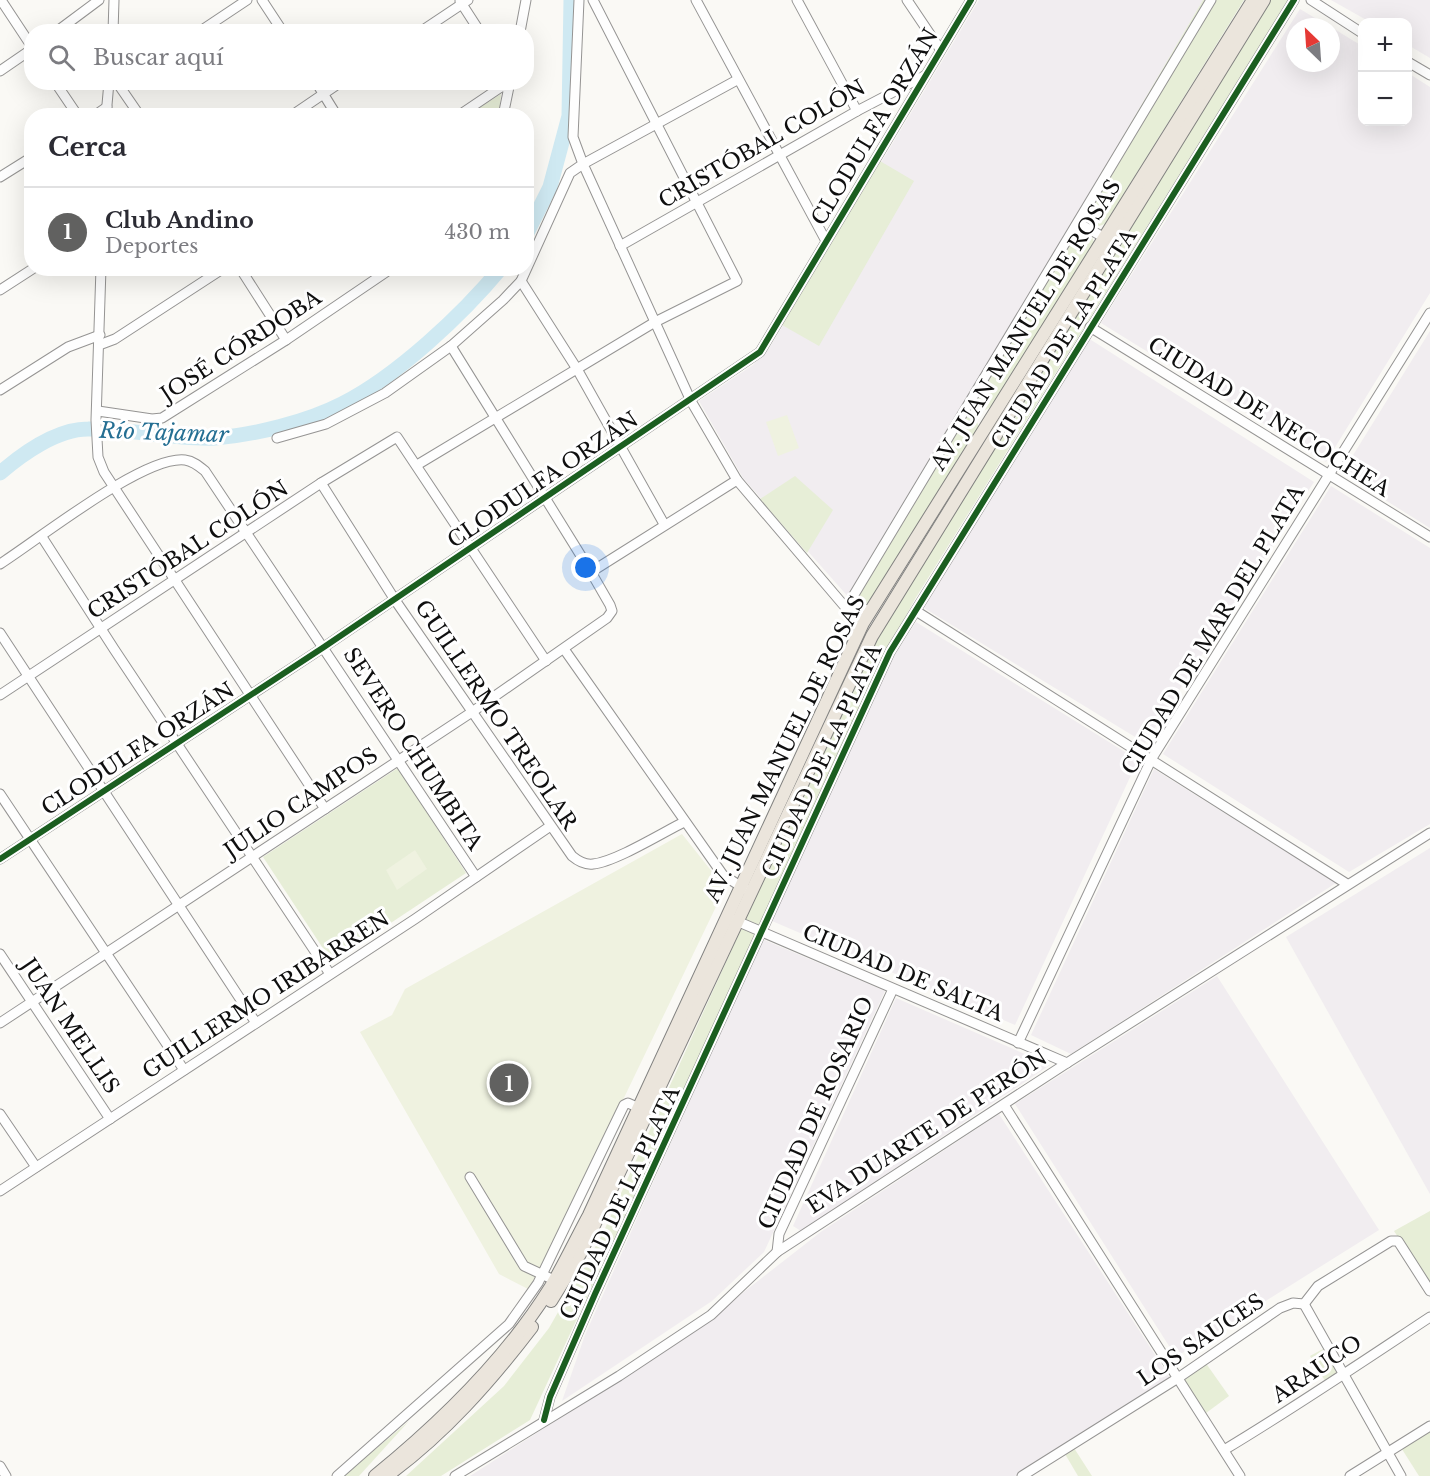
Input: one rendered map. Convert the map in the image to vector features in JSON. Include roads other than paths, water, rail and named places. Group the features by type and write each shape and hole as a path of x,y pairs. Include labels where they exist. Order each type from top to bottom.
{"main road":[{"name":"AV. JUAN MANUEL DE ROSAS","path":"375,1476 445,1414 475,1383 519,1330 554,1280 639,1108 739,887 870,610 1253,0"},
{"name":"AV. JUAN MANUEL DE ROSAS","path":"387,1476 434,1437 490,1380 546,1308 564,1280 602,1209 872,636 1264,0"}],"street":[{"path":"2,0 24,35"},
{"path":"67,24 99,0"},
{"path":"112,24 114,0"},
{"path":"211,24 247,0"},
{"path":"262,0 278,24"},
{"path":"522,24 526,0"},
{"path":"579,0 573,137 583,164 691,401 737,480 846,608 860,630"},
{"path":"546,661 469,549 417,465 655,322 737,281 593,0"},
{"path":"696,0 825,241"},
{"path":"797,0 857,111"},
{"path":"907,0 940,49"},
{"name":"CLODULFA ORZÁN","path":"0,859 395,600 760,352 971,0"},
{"path":"846,608 1211,0"},
{"name":"CIUDAD DE LA PLATA","path":"544,1420 550,1397 595,1294 890,652 1294,0"},
{"path":"1311,0 1358,30"},
{"path":"431,24 463,1 476,24"},
{"path":"0,71 24,54"},
{"path":"1412,65 1430,75"},
{"name":"CRISTÓBAL COLÓN","path":"620,246 857,111 924,76"},
{"path":"534,252 570,173 737,80"},
{"path":"61,90 73,108"},
{"path":"107,108 112,90"},
{"path":"118,90 133,108"},
{"path":"321,90 332,108"},
{"path":"303,108 329,90"},
{"path":"470,108 497,90"},
{"path":"506,108 509,90"},
{"path":"0,177 24,162"},
{"path":"1078,223 1105,238"},
{"path":"0,290 24,274"},
{"path":"101,276 98,457 114,488 325,809"},
{"path":"99,345 115,339 212,276"},
{"path":"245,276 286,340"},
{"name":"JOSÉ CÓRDOBA","path":"97,416 162,418 286,340 381,276"},
{"path":"277,438 326,423 385,393 451,346 521,281 523,276"},
{"path":"521,281 577,369 664,524"},
{"name":"CIUDAD DE MAR DEL PLATA","path":"1018,1043 1152,758 1430,313"},
{"name":"CIUDAD DE NECOCHEA","path":"1090,327 1430,537"},
{"path":"0,390 68,347 100,335"},
{"path":"451,346 591,572 737,480"},
{"name":"CRISTÓBAL COLÓN","path":"0,695 321,483 397,437 417,465"},
{"name":"SEVERO CHUMBITA","path":"114,488 163,463 186,460 205,471 476,877"},
{"name":"GUILLERMO TREOLAR","path":"321,483 395,600 549,827 572,856 580,862 592,864 606,861 684,822"},
{"path":"0,564 114,488"},
{"path":"42,537 100,629 330,974"},
{"name":"JULIO CAMPOS","path":"0,1023 472,712 607,618 612,611 610,605 591,572"},
{"path":"846,608 870,610"},
{"path":"916,611 1152,758 1347,884"},
{"path":"0,633 256,1023"},
{"path":"564,649 723,875 739,887 753,892"},
{"path":"0,794 184,1070"},
{"name":"GUILLERMO IRIBARREN","path":"0,1191 549,827"},
{"name":"EVA DUARTE DE PERÓN","path":"455,1476 619,1376 711,1315 777,1252 1066,1063 1430,832"},
{"name":"CIUDAD DE SALTA","path":"726,916 1066,1063"},
{"name":"JUAN MELLIS","path":"0,954 110,1119"},
{"name":"CIUDAD DE ROSARIO","path":"777,1252 779,1234 893,989"},
{"path":"337,1476 503,1330 542,1275 624,1105 628,1103 639,1108"},
{"path":"1004,1105 1240,1476"},
{"path":"0,1114 36,1167"},
{"path":"470,1176 524,1266 554,1280"},
{"path":"1401,1476 1304,1304 1318,1286 1391,1241 1398,1241 1430,1291"},
{"name":"LOS SAUCES","path":"1022,1476 1178,1378 1280,1308 1293,1303 1304,1304"},
{"name":"ARAUCO","path":"1224,1450 1344,1376 1382,1347 1430,1317"},
{"path":"1350,1476 1430,1426"},
{"path":"0,1466 6,1476"}],"waterway":[{"name":"Río Tajamar","path":"534,219 550,187 569,116 571,0"},
{"name":"Río Tajamar","path":"0,473 41,444 76,430 104,429 215,438 280,427 328,411 385,378 406,361 448,324 494,276"}],"place":[{"name":"Club Andino","path":"509,1083"}]}
